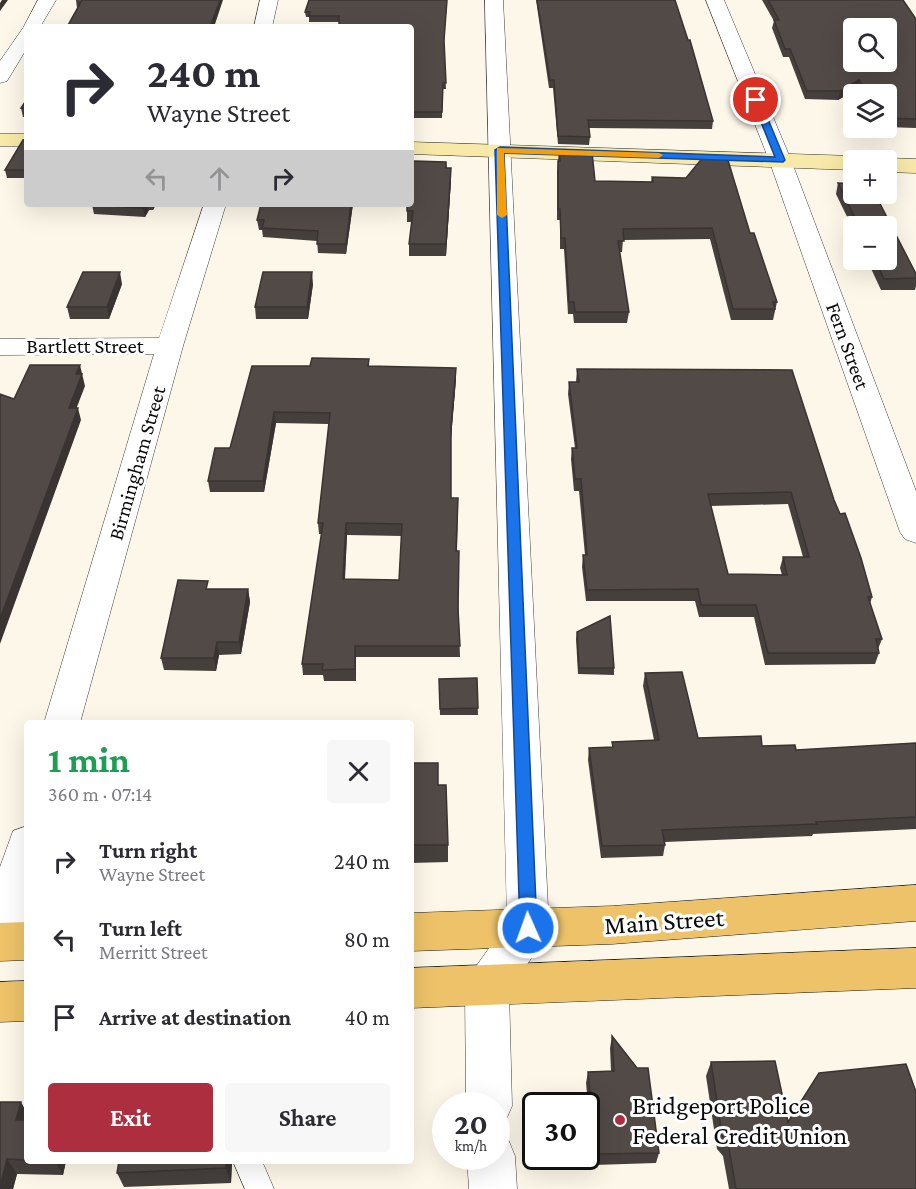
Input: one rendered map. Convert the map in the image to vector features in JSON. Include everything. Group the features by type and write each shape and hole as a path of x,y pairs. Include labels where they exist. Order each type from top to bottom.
{"main road":[{"name":"Main Street","path":"414,932 612,926 916,903"},
{"path":"0,942 24,941"},
{"path":"414,988 916,968"},
{"path":"0,1002 24,1001"}],"street":[{"path":"33,24 47,0"},
{"path":"264,24 269,0"},
{"path":"489,1092 487,986 528,928 494,0"},
{"name":"Fern Street","path":"715,0 780,160 916,531"},
{"path":"0,77 24,38"},
{"path":"0,140 24,140"},
{"path":"414,148 843,163"},
{"path":"897,165 916,166"},
{"name":"Birmingham Street","path":"63,720 171,346 214,207"},
{"name":"Bartlett Street","path":"0,347 171,346"},
{"path":"0,936 24,853"},
{"path":"492,1170 493,1189"}],"lane":[{"path":"248,1164 260,1189"}],"building":[{"path":"82,0 220,0 211,24 69,24"},
{"path":"309,0 447,0 444,40 446,83 443,83 442,112 414,112 414,24 339,24 339,16 309,16 310,12 305,12"},
{"path":"537,0 675,0 688,40 690,40 713,121 588,120 590,137 558,136 554,80 550,80"},
{"path":"768,0 903,0 916,19 916,119 897,118 897,84 862,84 859,80 852,84 843,84 843,89 840,91 807,91 790,49 785,49 774,20 779,20"},
{"path":"23,140 24,170 5,170"},
{"path":"559,151 592,152 595,181 653,182 652,177 686,178 704,156 727,157 750,233 754,233 777,302 773,302 775,309 733,309 712,228 623,229 624,241 618,241 629,312 575,312 574,302 569,302 565,238 561,238 560,209 558,209"},
{"path":"414,161 446,162 446,168 451,168 446,244 409,244 413,211 407,211 407,207 414,207"},
{"path":"838,183 843,183 843,193"},
{"path":"848,204 880,204 886,216 854,216"},
{"path":"260,207 351,207 346,244 317,244 318,231 262,228 264,220 257,220"},
{"path":"897,237 916,278 884,279 880,270 897,270"},
{"path":"83,272 120,272 107,307 67,307"},
{"path":"263,272 312,272 307,307 255,307"},
{"path":"312,358 369,359 368,366 456,368 451,427 451,498 458,498 456,551 459,551 460,646 355,646 355,669 322,670 323,664 302,664 323,523 318,523 330,413 274,412 263,481 208,481 215,448 230,448 252,366 310,366","holes":["346,523 402,524 399,580 343,579"]},
{"path":"30,365 80,365 76,374 82,374 69,408 78,408 0,619 0,394 14,399"},
{"path":"577,369 792,370 834,500 840,514 845,513 861,558 872,597 868,597 882,639 876,639 879,653 768,653 756,605 701,605 698,589 587,590 583,555 587,555 581,479 575,479 572,448 577,448 569,382 579,382","holes":["791,492 809,557 783,557 787,575 728,574 708,494"]},
{"path":"178,580 208,581 206,589 248,589 239,642 217,642 214,658 161,658"},
{"path":"610,616 614,668 579,668 577,632"},
{"path":"682,672 698,738 761,736 762,746 795,745 796,750 916,743 916,817 816,822 817,824 662,830 665,845 602,846 589,748 613,747 612,742 659,740 645,673"},
{"path":"477,678 478,708 440,709 439,679"},
{"path":"414,763 438,763 438,785 446,785 448,845 414,845"},
{"name":"Bridgeport Police Federal Credit Union","path":"612,1036 637,1068 648,1068 659,1153 600,1154 600,1092 590,1092 588,1072 614,1071"},
{"path":"775,1061 788,1122 819,1073 906,1064 916,1092 916,1189 736,1189 728,1143 722,1135 711,1062"},
{"path":"0,1102 21,1102 16,1120 24,1120 24,1160 7,1159 0,1187"},
{"path":"118,1164 226,1164 226,1168 117,1173"}],"slow traffic":[{"path":"502,215 500,150 659,155"}],"place":[{"name":"Bridgeport Police Federal Credit Union","path":"620,1120"}],"route":[{"path":"528,928 500,150 780,160 756,100"}]}
